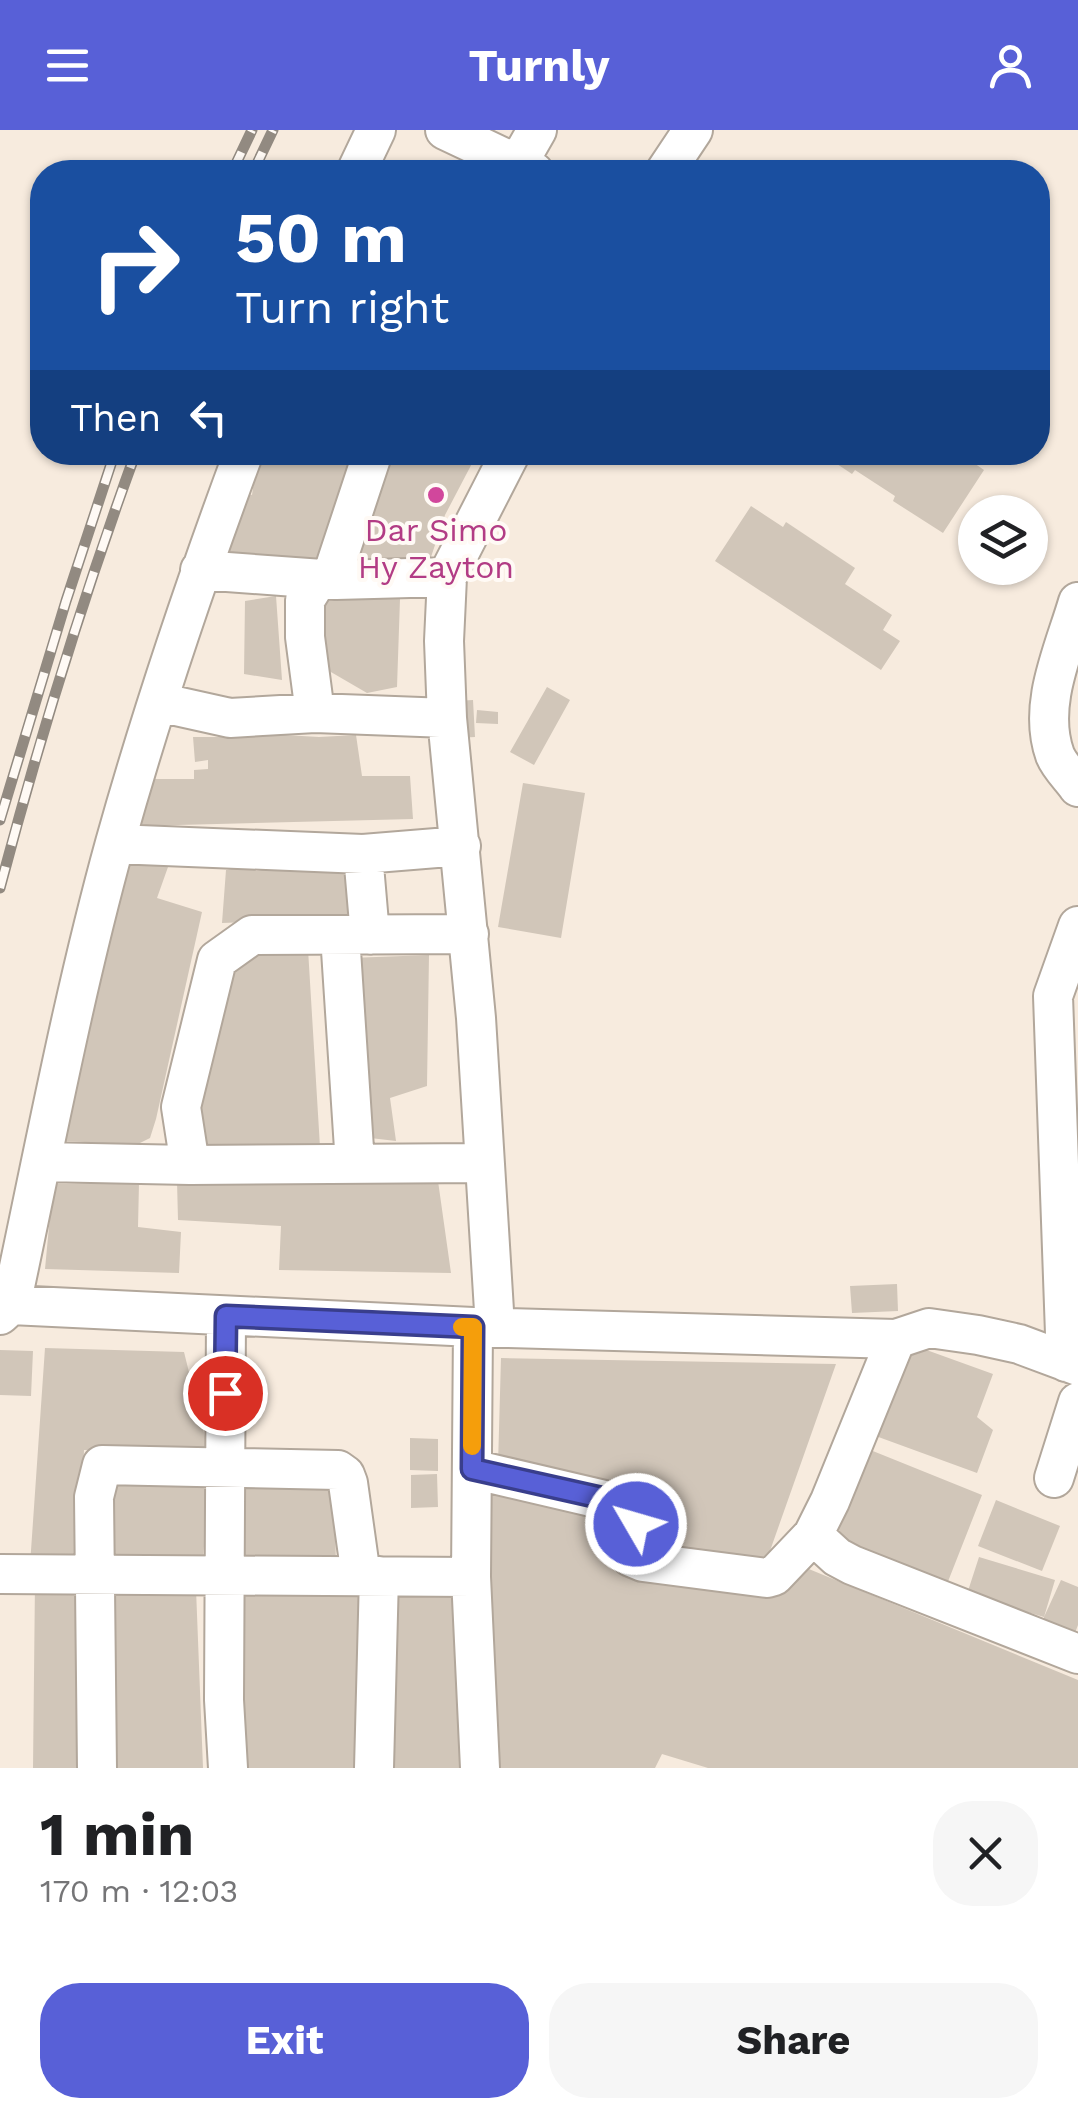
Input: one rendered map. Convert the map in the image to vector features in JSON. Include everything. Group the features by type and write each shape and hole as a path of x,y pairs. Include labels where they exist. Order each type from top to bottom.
{"street":[{"path":"362,160 376,130"},
{"path":"445,130 507,160"},
{"path":"529,160 537,130"},
{"path":"674,160 693,130"},
{"path":"239,465 200,570 115,844 6,1310 896,1338 928,1328 1019,1344 1072,1364 1052,996 1078,926"},
{"path":"315,713 305,637 305,600 336,564 369,465"},
{"path":"480,1768 472,1469 484,1327 482,1163 444,641 448,578 505,465"},
{"path":"200,570 327,579 448,578"},
{"path":"1078,602 1048,715 1056,758 1078,787"},
{"path":"158,702 230,718 315,713 447,718"},
{"path":"115,844 363,854 461,846"},
{"path":"355,1164 355,935 363,854"},
{"path":"190,1165 180,1107 217,960 252,935 468,934"},
{"path":"42,1162 482,1163"},
{"path":"226,1316 224,1700 228,1768"},
{"path":"472,1469 630,1506 637,1512 631,1557 643,1562 774,1576 813,1535 896,1338"},
{"path":"1054,1478 1078,1402"},
{"path":"97,1768 94,1497 102,1465 338,1470 345,1475 370,1576 374,1768"},
{"path":"813,1535 852,1565 1078,1654"},
{"path":"0,1574 472,1577"}],"building":[{"path":"256,465 365,465 328,565 220,555 245,493 252,495"},
{"path":"376,465 471,465 445,515 428,566 365,561 347,555"},
{"path":"838,465 977,465 984,470 968,495 958,495 958,510 943,533 893,501 895,496 855,470 852,474"},
{"path":"751,506 783,527 786,522 855,568 845,584 892,615 883,630 900,641 881,670 715,561"},
{"path":"362,593 362,599 400,599 397,687 367,693 312,661 324,599"},
{"path":"276,596 282,680 244,674 245,601"},
{"path":"547,687 570,700 534,765 510,752"},
{"path":"473,700 475,737 457,738 455,701"},
{"path":"477,710 498,712 498,724 476,723"},
{"path":"248,733 356,735 362,776 410,776 413,819 139,826 152,779 194,779 194,770 208,769 208,760 195,762 193,737 245,737"},
{"path":"523,783 585,793 561,938 498,927"},
{"path":"122,860 168,867 157,898 202,912 156,1119 150,1138 136,1145 51,1140"},
{"path":"255,865 256,871 287,866 352,865 356,918 222,923 226,870"},
{"path":"229,949 308,949 320,1147 195,1147 204,1050"},
{"path":"429,955 427,1086 390,1098 396,1141 353,1136 350,958"},
{"path":"177,1181 438,1181 451,1273 279,1270 281,1226 178,1220"},
{"path":"139,1183 138,1227 181,1232 179,1273 45,1269 53,1184"},
{"path":"897,1284 898,1311 852,1313 850,1286"},
{"path":"896,1339 993,1374 977,1417 993,1430 977,1473 862,1431"},
{"path":"45,1348 184,1352 208,1449 84,1450 80,1568 30,1565"},
{"path":"0,1350 33,1351 31,1396 0,1395"},
{"path":"501,1358 836,1364 765,1565 648,1553 660,1511 498,1465"},
{"path":"410,1438 438,1439 438,1471 410,1470"},
{"path":"853,1443 982,1495 947,1584 818,1532"},
{"path":"209,1474 203,1561 107,1565 115,1479"},
{"path":"437,1474 438,1507 411,1508 411,1475"},
{"path":"239,1476 334,1477 336,1566 234,1563"},
{"path":"482,1488 626,1523 623,1569 804,1567 1078,1680 1078,1768 708,1768 662,1754 655,1768 499,1768"},
{"path":"996,1500 1060,1526 1042,1571 978,1546"},
{"path":"979,1557 1055,1580 1044,1617 967,1594"},
{"path":"1061,1580 1078,1587 1078,1625 1073,1638 1043,1627"},
{"path":"35,1581 82,1590 87,1768 33,1768"},
{"path":"233,1583 376,1587 365,1768 234,1768"},
{"path":"106,1584 196,1589 203,1768 106,1768"},
{"path":"466,1584 474,1768 388,1768 390,1587"}],"railway":[{"path":"238,160 252,130"},
{"path":"259,160 273,130"},
{"path":"0,820 111,465"},
{"path":"0,888 63,669 131,465"}],"slow traffic":[{"path":"462,1327 473,1327 472,1446"}],"place":[{"name":"Dar Simo Hy Zayton","path":"436,495"}],"route":[{"path":"225,1393 226,1316 473,1327 472,1469 624,1503 637,1512 636,1524"}]}
